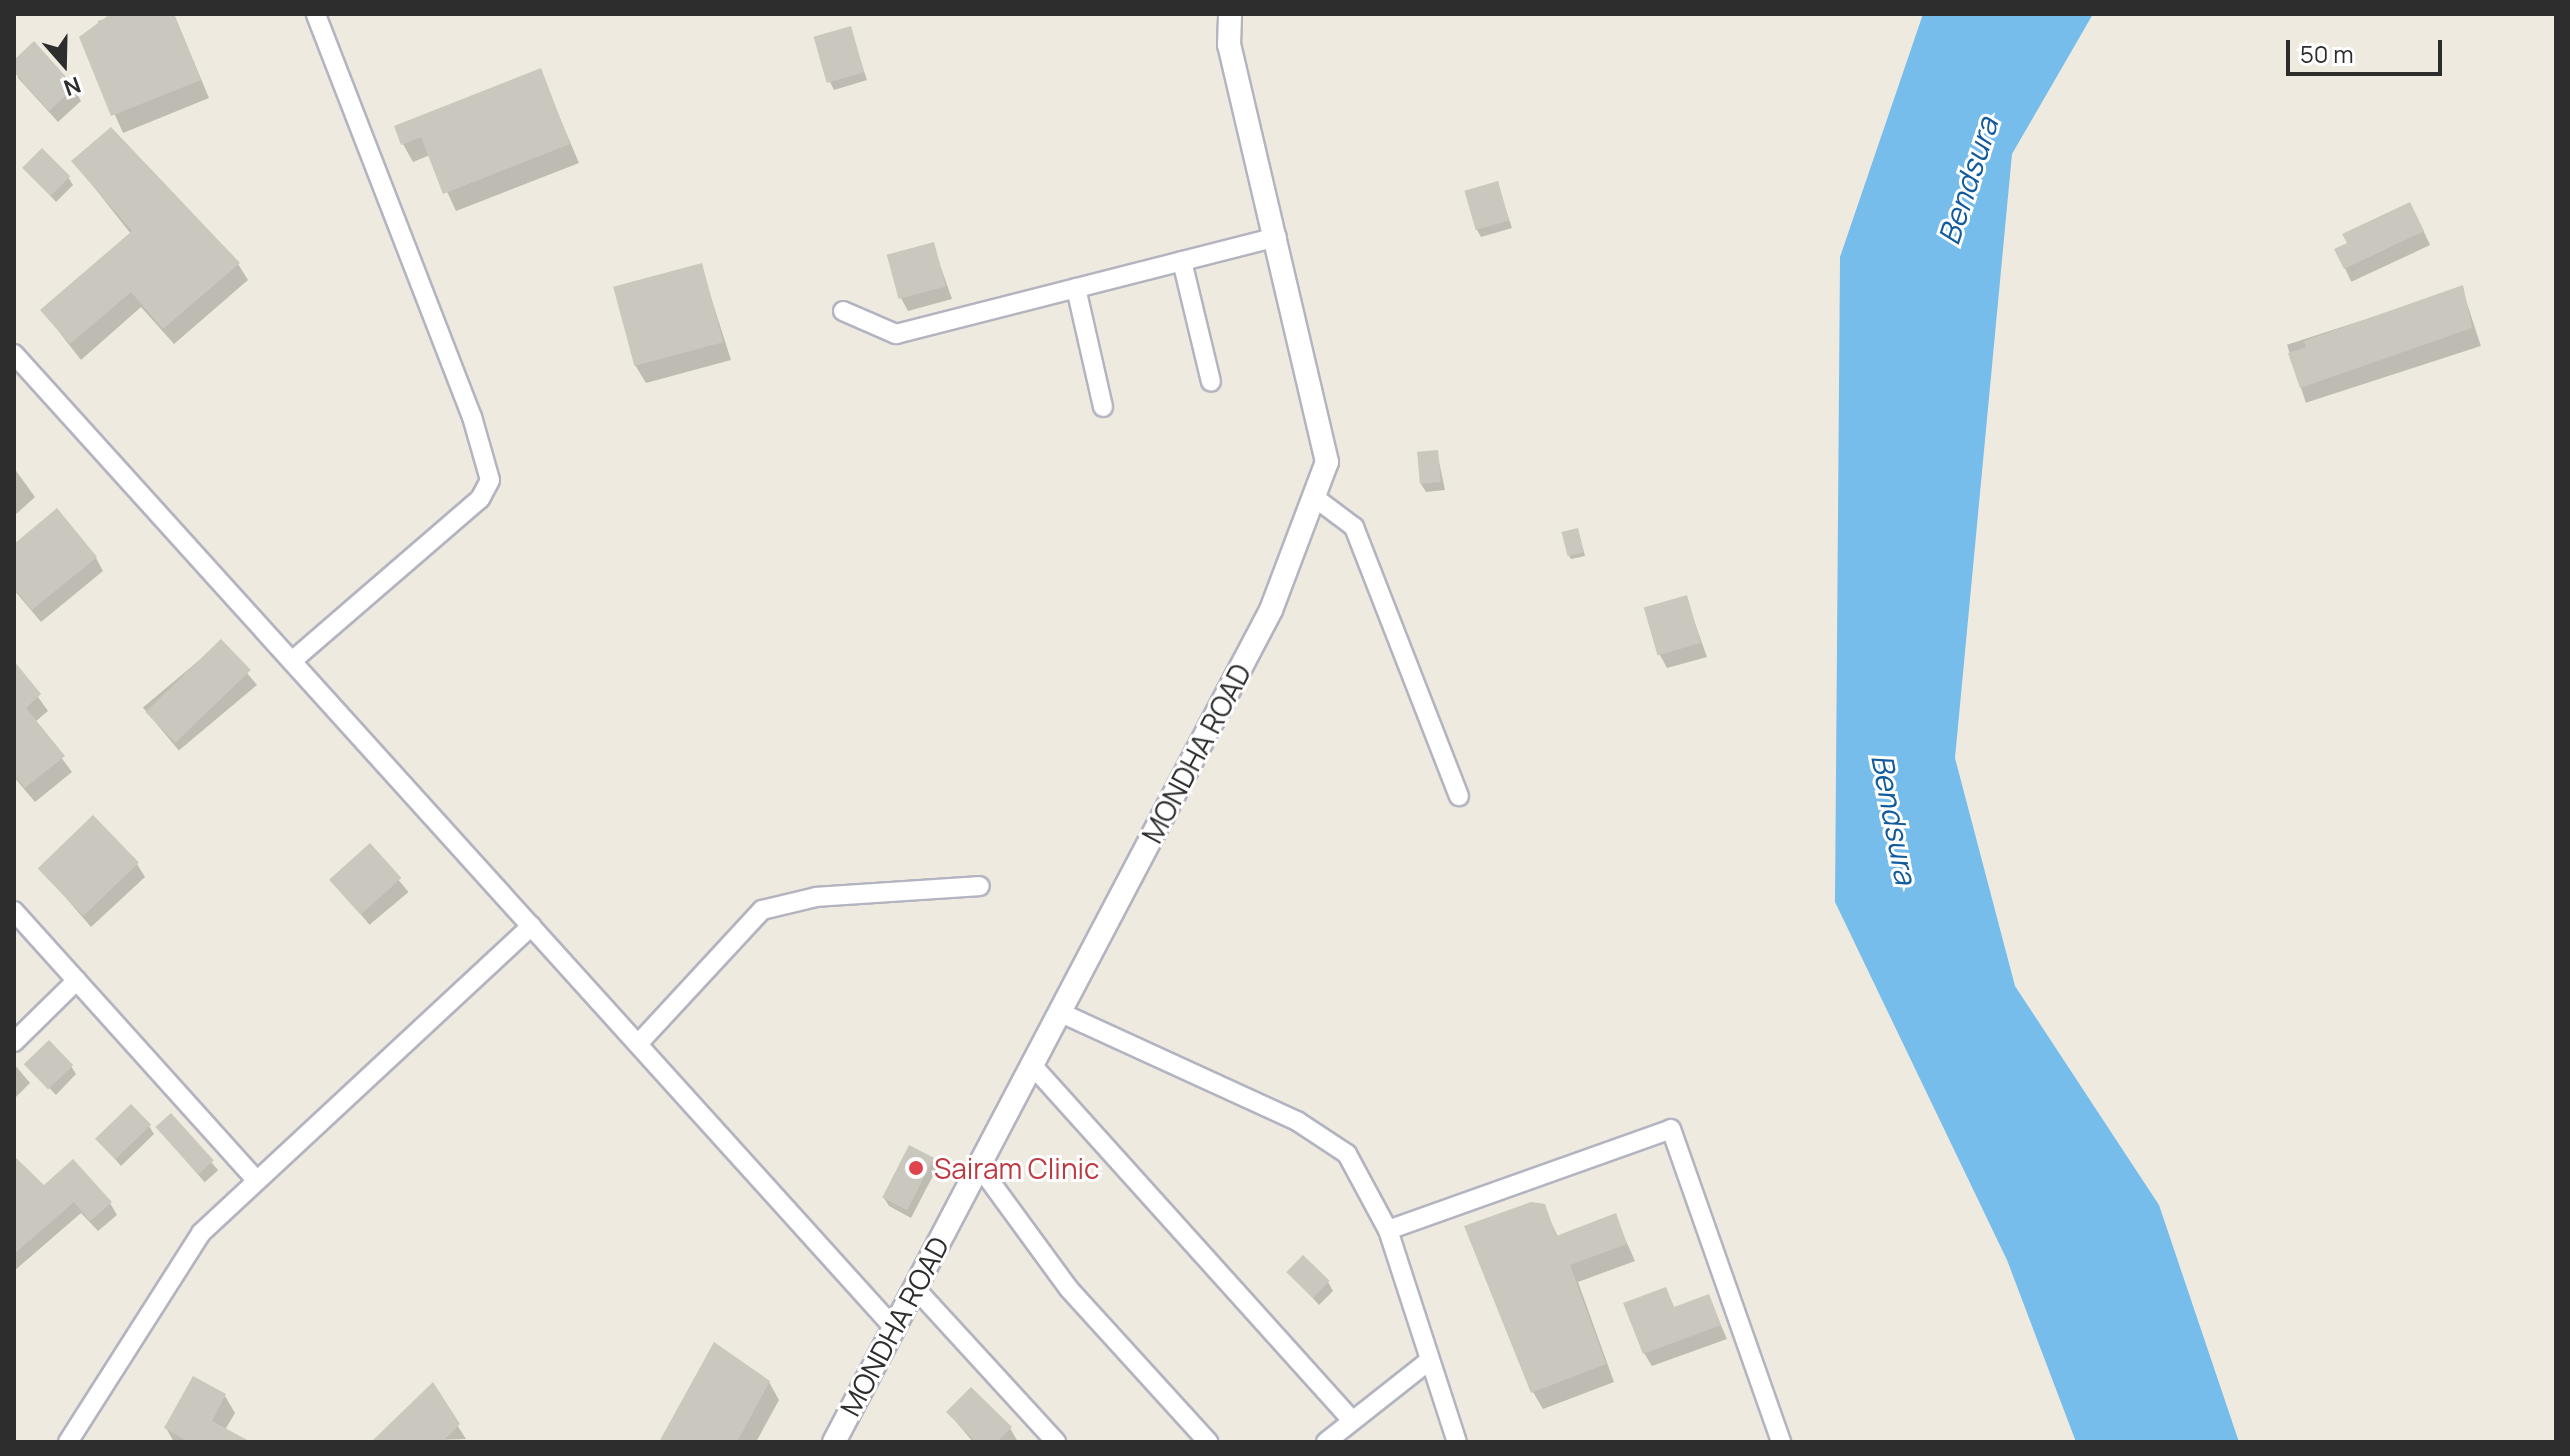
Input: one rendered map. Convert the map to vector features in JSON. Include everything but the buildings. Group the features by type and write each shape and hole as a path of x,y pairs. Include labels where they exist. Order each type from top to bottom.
{"street":[{"path":"292,661 480,499 490,480 472,417 316,14"},
{"name":"MONDHA ROAD","path":"834,1442 1271,610 1327,462 1277,237 1229,45 1230,14"},
{"path":"843,311 896,334 1277,237"},
{"path":"1182,261 1211,382"},
{"path":"1076,288 1103,407"},
{"path":"14,354 894,1328"},
{"path":"1314,497 1354,527 1459,796"},
{"path":"638,1044 762,910 816,897 980,886"},
{"path":"14,911 257,1181"},
{"path":"68,1442 201,1233 531,926"},
{"path":"14,1042 77,980"},
{"path":"1059,1012 1297,1121 1347,1154 1388,1230 1457,1442"},
{"path":"1032,1065 1352,1420"},
{"path":"1388,1230 1671,1129 1781,1442"},
{"path":"979,1166 1069,1289 1208,1442"},
{"path":"915,1288 1056,1442"},
{"path":"1326,1442 1430,1360"}],"water":[{"name":"Bendsura","path":"1923,14 2093,14 2012,154 1955,758 2015,986 2159,1205 2239,1442 2076,1442 2007,1260 1835,902 1840,257"}],"place":[{"name":"Sairam Clinic","path":"916,1168"}]}
